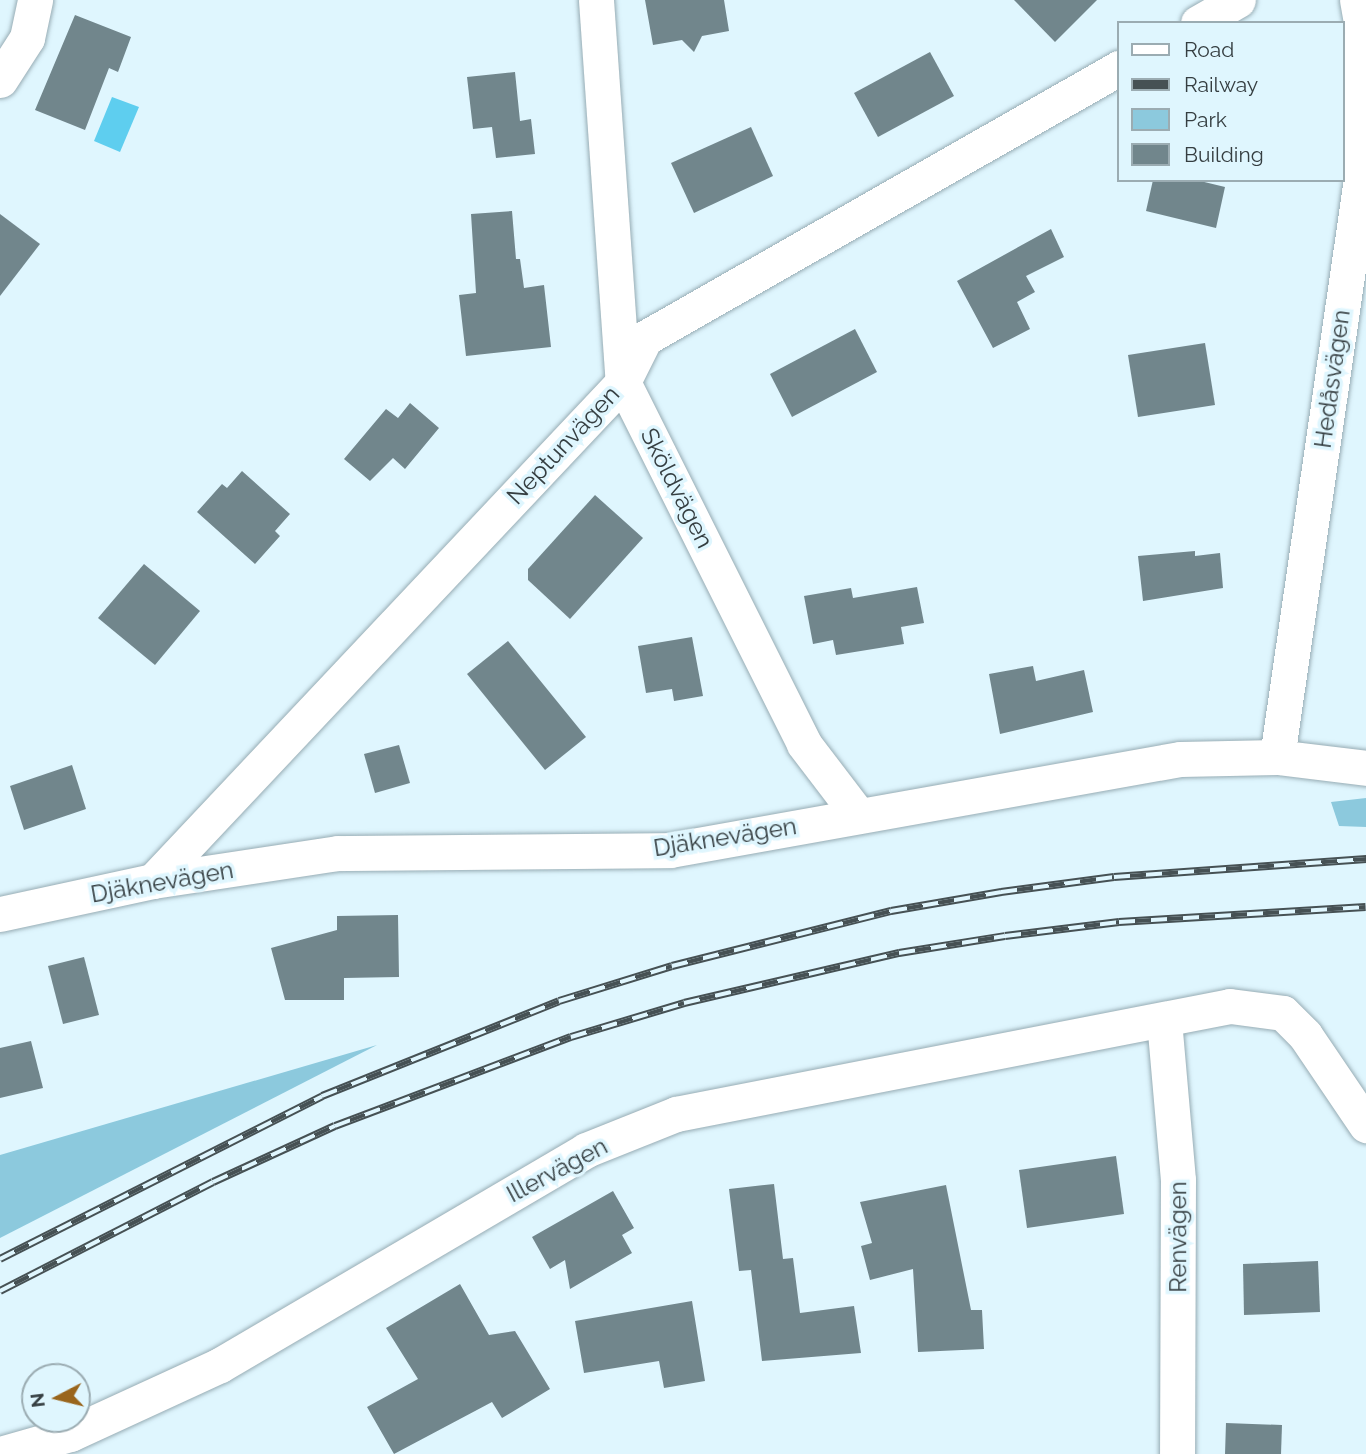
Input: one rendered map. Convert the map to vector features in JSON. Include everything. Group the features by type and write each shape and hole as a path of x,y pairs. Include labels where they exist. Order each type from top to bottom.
{"street":[{"path":"0,80 27,38 35,0"},
{"name":"Sköldvägen","path":"596,0 623,382 804,744 858,816"},
{"path":"1201,21 1238,0"},
{"name":"Hedåsvägen","path":"1277,757 1361,179 1362,20"},
{"name":"Neptunvägen","path":"153,881 623,382 645,338 1118,69"},
{"name":"Djäknevägen","path":"0,915 153,881 338,853 670,850 1180,759 1277,757 1366,768"},
{"name":"Illervägen","path":"0,1454 70,1434 220,1365 586,1150 676,1114 1230,1006 1283,1013 1306,1035 1366,1125"},
{"name":"Renvägen","path":"1164,1020 1178,1180 1177,1454"}],"green space":[{"path":"1366,798 1366,827 1339,826 1331,802"},
{"path":"377,1045 0,1238 0,1155"}],"shaded area":[{"path":"112,97 139,107 120,152 94,141"}],"building":[{"path":"645,0 724,0 729,31 702,36 694,52 682,40 653,45"},
{"path":"1014,0 1097,0 1055,42"},
{"path":"75,15 131,37 118,72 109,68 85,130 35,110"},
{"path":"930,52 954,96 878,137 854,93"},
{"path":"515,72 520,121 531,119 535,154 496,158 492,127 473,129 467,77"},
{"path":"751,127 773,176 694,213 671,163"},
{"path":"1153,182 1204,182 1225,187 1216,228 1146,211"},
{"path":"512,211 516,259 520,259 524,288 544,285 551,347 466,356 459,295 476,293 471,214"},
{"path":"0,214 40,244 0,296"},
{"path":"1051,229 1064,257 1026,276 1035,292 1017,302 1030,329 993,348 957,281"},
{"path":"855,329 877,372 792,417 770,374"},
{"path":"1205,343 1215,405 1138,417 1128,355"},
{"path":"410,403 439,428 405,469 393,458 370,481 344,459 386,409 398,418"},
{"path":"242,471 290,514 275,531 280,536 255,564 197,512 222,484 227,488"},
{"path":"595,495 643,538 570,619 528,580 528,569"},
{"path":"1195,551 1195,556 1220,553 1223,588 1143,601 1138,556"},
{"path":"144,564 200,611 155,665 98,618"},
{"path":"917,587 924,623 901,627 904,644 836,655 833,640 813,644 804,596 851,588 853,598"},
{"path":"692,637 703,696 674,701 672,689 646,693 638,646"},
{"path":"508,641 586,737 545,770 467,674"},
{"path":"1033,666 1036,681 1084,670 1093,712 1000,734 989,674"},
{"path":"399,745 410,783 375,793 364,754"},
{"path":"72,765 86,809 24,830 10,786"},
{"path":"398,915 399,977 344,978 344,1000 285,1000 271,948 337,930 337,916"},
{"path":"84,957 99,1015 63,1024 48,966"},
{"path":"31,1041 43,1088 0,1098 0,1048"},
{"path":"1116,1156 1124,1214 1027,1228 1019,1170"},
{"path":"774,1184 783,1259 793,1258 800,1313 854,1306 861,1353 762,1361 751,1270 739,1271 729,1189"},
{"path":"946,1185 971,1310 982,1310 984,1349 918,1352 913,1269 870,1280 861,1246 872,1243 860,1202"},
{"path":"613,1191 634,1228 622,1235 632,1253 570,1289 565,1260 550,1269 532,1237"},
{"path":"1318,1261 1320,1312 1244,1315 1243,1264"},
{"path":"460,1284 489,1335 515,1331 550,1389 502,1418 492,1402 394,1454 367,1407 418,1379 386,1328"},
{"path":"692,1301 705,1381 664,1388 659,1361 584,1373 575,1321"},
{"path":"1226,1423 1282,1425 1281,1454 1225,1454"}],"railway":[{"path":"0,1259 322,1096 559,1001 672,966 891,911 1001,892 1114,877 1366,859"},
{"path":"0,1291 213,1182 335,1126 571,1037 684,1003 899,953 1005,936 1119,922 1366,907"}]}
